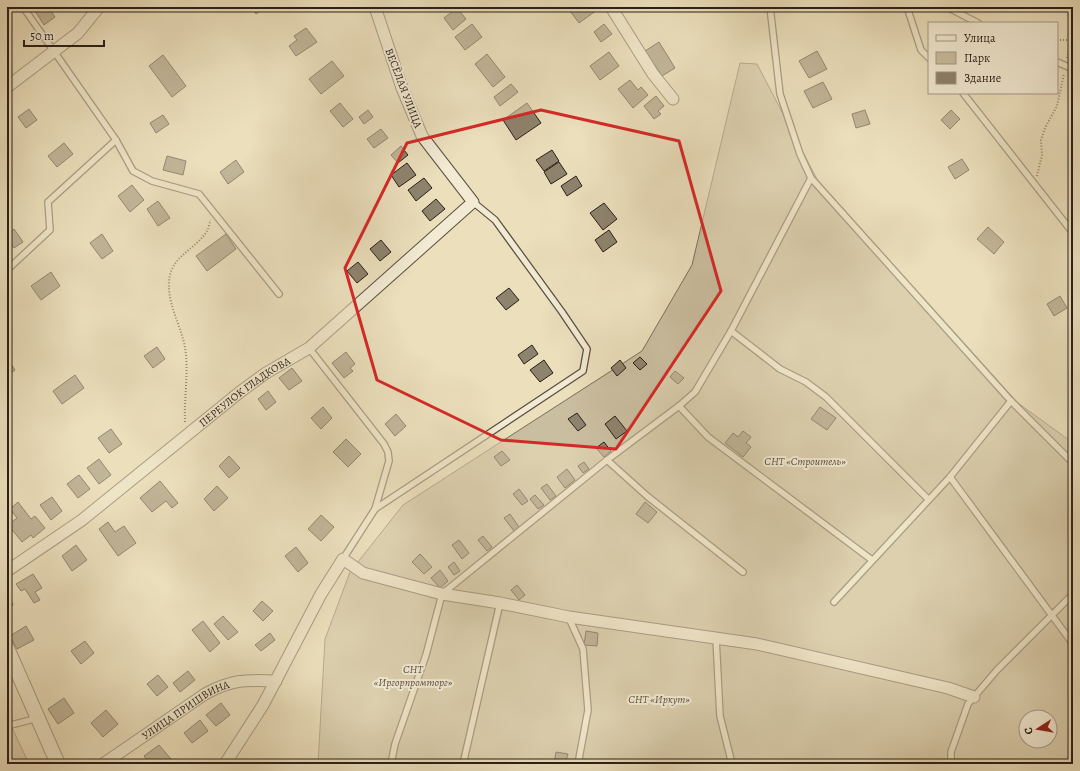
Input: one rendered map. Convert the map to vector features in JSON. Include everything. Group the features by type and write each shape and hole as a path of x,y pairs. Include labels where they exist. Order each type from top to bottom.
{"street":[{"path":"7,88 78,33 99,7"},
{"name":"ВЕСЁЛАЯ УЛИЦА","path":"375,7 402,88 422,136 473,202"},
{"path":"611,7 653,74 673,99"},
{"name":"ПЕРЕУЛОК ГЛАДКОВА","path":"7,571 82,520 186,435 266,373 309,348 473,202"},
{"path":"225,764 264,705 321,594 343,559 363,573 442,594 500,603 569,617 758,644 948,688 974,697"},
{"path":"7,648 58,764"},
{"name":"УЛИЦА ПРИШВИНА","path":"103,764 205,694 220,686 232,681 276,681"}],"lane":[{"path":"23,7 116,140 133,171 152,181 199,194 279,294"},
{"path":"770,7 780,94 800,154 811,178 1011,400 1073,463"},
{"path":"907,7 921,50 928,57"},
{"path":"948,7 976,22"},
{"path":"1058,62 1073,69"},
{"path":"964,94 1073,233"},
{"path":"7,270 50,230 48,202 116,140"},
{"path":"391,764 396,744 426,654 442,594 607,460 679,406 695,392 731,331 811,178"},
{"path":"375,509 583,371 587,349 495,220 473,202"},
{"path":"731,331 780,369 806,382 826,397 928,499"},
{"path":"309,348 384,444 388,452 389,461 375,509 343,559"},
{"path":"834,602 950,477 1011,400"},
{"path":"679,406 708,437 872,560"},
{"path":"607,460 647,496 742,572"},
{"path":"950,477 1073,644"},
{"path":"951,764 952,752 968,704 997,670 1073,594"},
{"path":"463,764 500,603"},
{"path":"569,617 583,649 588,710 578,764"},
{"path":"716,637 720,716 732,764"},
{"path":"7,726 39,718"}],"path":[{"path":"1071,7 1073,12"},
{"path":"1034,183 1040,170 1042,140 1045,128 1057,106 1065,66 1073,40 1073,34"},
{"path":"1058,40 1073,40"},
{"path":"186,435 186,354 169,289 170,274 180,256 197,243 210,228 210,217 205,202"}],"highlighted area":[{"path":"541,110 679,141 721,291 616,449 501,440 377,380 345,268 407,143"}],"green space":[{"name":"СНТ «Строитель»","path":"740,63 757,64 818,181 1018,403 1073,443 1073,764 318,764 325,639 350,572 403,505 642,351 692,265"},
{"path":"7,717 29,764 7,764"}],"building":[{"path":"41,7 48,7 55,17 44,25 35,11"},
{"path":"251,7 265,7 256,14"},
{"path":"575,7 594,7 597,10 579,23 570,11"},
{"path":"457,8 466,19 453,30 444,18"},
{"path":"472,24 482,37 465,50 455,37"},
{"path":"604,24 612,34 601,42 594,32"},
{"path":"7,28 12,34 7,38"},
{"path":"306,28 317,42 296,56 289,46 297,40 294,36"},
{"path":"659,42 675,68 662,76 645,51"},
{"path":"817,51 827,69 809,78 799,61"},
{"path":"609,52 619,66 600,80 590,66"},
{"path":"487,54 505,77 493,87 475,64"},
{"path":"163,55 186,86 172,97 149,66"},
{"path":"332,61 344,76 321,94 309,79"},
{"path":"630,80 638,90 641,87 648,95 633,108 618,89"},
{"path":"823,82 832,99 813,108 804,91"},
{"path":"511,84 518,92 500,106 494,97"},
{"path":"656,96 664,106 658,111 661,114 654,119 644,106"},
{"path":"340,103 353,119 343,127 330,111"},
{"path":"527,103 541,123 516,140 503,120"},
{"path":"29,109 37,120 26,128 18,117"},
{"path":"368,110 373,117 364,124 359,117"},
{"path":"865,110 870,124 856,128 852,114"},
{"path":"951,110 960,119 950,129 941,120"},
{"path":"163,115 169,124 156,133 150,123"},
{"path":"381,129 388,138 374,148 367,139"},
{"path":"7,137 12,144 7,148"},
{"path":"64,143 73,154 57,167 48,156"},
{"path":"401,146 408,155 398,163 391,155"},
{"path":"552,150 559,161 544,171 536,160"},
{"path":"167,156 186,161 183,175 163,170"},
{"path":"962,159 969,170 955,179 948,167"},
{"path":"236,160 244,172 228,184 220,172"},
{"path":"559,162 567,174 551,184 544,172"},
{"path":"407,163 416,175 399,187 391,175"},
{"path":"576,176 582,186 567,196 561,186"},
{"path":"424,178 432,188 416,201 408,190"},
{"path":"132,185 144,200 130,212 118,196"},
{"path":"436,199 445,209 430,221 422,211"},
{"path":"158,201 170,218 158,226 147,209"},
{"path":"604,203 617,219 603,230 590,213"},
{"path":"988,227 1004,242 994,254 977,239"},
{"path":"14,229 23,242 14,248 7,238 7,235"},
{"path":"609,230 617,242 603,252 595,240"},
{"path":"102,234 113,251 102,259 90,243"},
{"path":"226,234 236,249 207,271 196,256"},
{"path":"381,240 391,252 380,261 370,249"},
{"path":"358,262 368,274 357,283 347,271"},
{"path":"51,272 60,286 41,300 31,286"},
{"path":"509,288 519,300 506,310 496,298"},
{"path":"1060,296 1067,308 1054,316 1047,304"},
{"path":"532,345 538,354 524,364 518,355"},
{"path":"157,347 165,359 153,368 144,356"},
{"path":"346,352 355,364 350,368 353,371 344,378 332,363"},
{"path":"640,357 647,364 640,370 633,363"},
{"path":"7,358 15,370 7,376"},
{"path":"544,360 553,373 540,382 530,370"},
{"path":"620,360 626,368 617,376 611,368"},
{"path":"292,368 302,381 289,390 279,378"},
{"path":"675,371 684,378 678,384 670,377"},
{"path":"75,375 84,388 62,404 53,391"},
{"path":"268,391 276,402 266,410 258,399"},
{"path":"323,407 332,418 321,429 311,418"},
{"path":"820,407 836,418 827,430 811,419"},
{"path":"577,413 586,425 578,431 568,419"},
{"path":"396,414 406,426 395,436 385,424"},
{"path":"615,416 627,431 616,439 605,424"},
{"path":"111,429 122,444 109,453 98,438"},
{"path":"743,431 751,437 746,443 751,447 743,457 725,443 733,433 738,437"},
{"path":"346,439 361,454 348,467 333,452"},
{"path":"604,442 611,451 604,457 596,448"},
{"path":"502,451 510,460 501,466 494,457"},
{"path":"229,456 240,468 229,478 219,466"},
{"path":"99,459 111,475 99,484 87,468"},
{"path":"584,462 589,469 583,473 578,466"},
{"path":"567,469 575,480 565,488 557,477"},
{"path":"79,475 90,489 78,498 67,484"},
{"path":"160,481 178,503 172,508 166,501 152,512 140,498"},
{"path":"547,484 556,496 550,500 541,488"},
{"path":"217,486 228,498 214,511 204,499"},
{"path":"519,489 528,501 522,505 513,494"},
{"path":"535,495 544,505 538,509 530,499"},
{"path":"52,497 62,511 51,520 40,505"},
{"path":"18,502 31,519 35,516 45,528 33,538 31,535 22,542 8,525 17,518 10,509"},
{"path":"645,502 657,512 648,523 636,514"},
{"path":"510,514 519,527 514,531 504,518"},
{"path":"321,515 334,527 321,541 308,529"},
{"path":"108,522 115,532 124,526 136,543 118,556 99,529"},
{"path":"483,536 492,547 487,551 478,540"},
{"path":"459,540 469,553 462,559 452,545"},
{"path":"76,545 87,560 72,571 62,556"},
{"path":"296,547 308,563 298,572 285,556"},
{"path":"420,554 432,567 424,574 412,562"},
{"path":"454,562 460,571 454,575 448,567"},
{"path":"440,570 448,581 440,588 431,578"},
{"path":"33,574 42,588 35,592 40,600 34,603 25,589 21,591 16,584"},
{"path":"517,585 525,595 519,600 511,590"},
{"path":"7,593 13,605 7,609"},
{"path":"262,601 273,611 263,621 253,611"},
{"path":"223,616 238,632 228,640 214,624"},
{"path":"203,621 220,643 210,652 192,630"},
{"path":"26,626 34,640 17,649 10,636"},
{"path":"586,631 598,633 597,646 584,645"},
{"path":"270,633 275,640 261,651 255,645"},
{"path":"85,641 94,653 81,664 71,651"},
{"path":"188,671 195,680 180,692 173,683"},
{"path":"158,675 168,687 157,696 147,684"},
{"path":"64,698 74,713 58,724 48,709"},
{"path":"221,703 230,715 216,726 206,715"},
{"path":"106,710 118,724 103,737 91,723"},
{"path":"200,720 208,731 192,743 184,733"},
{"path":"159,745 171,759 164,764 150,764 144,756"},
{"path":"556,752 568,754 565,764 554,764"}],"park label":[{"name":"СНТ «Иргорпромторг»","path":"413,675"},
{"name":"СНТ «Иркут»","path":"659,699"}]}
